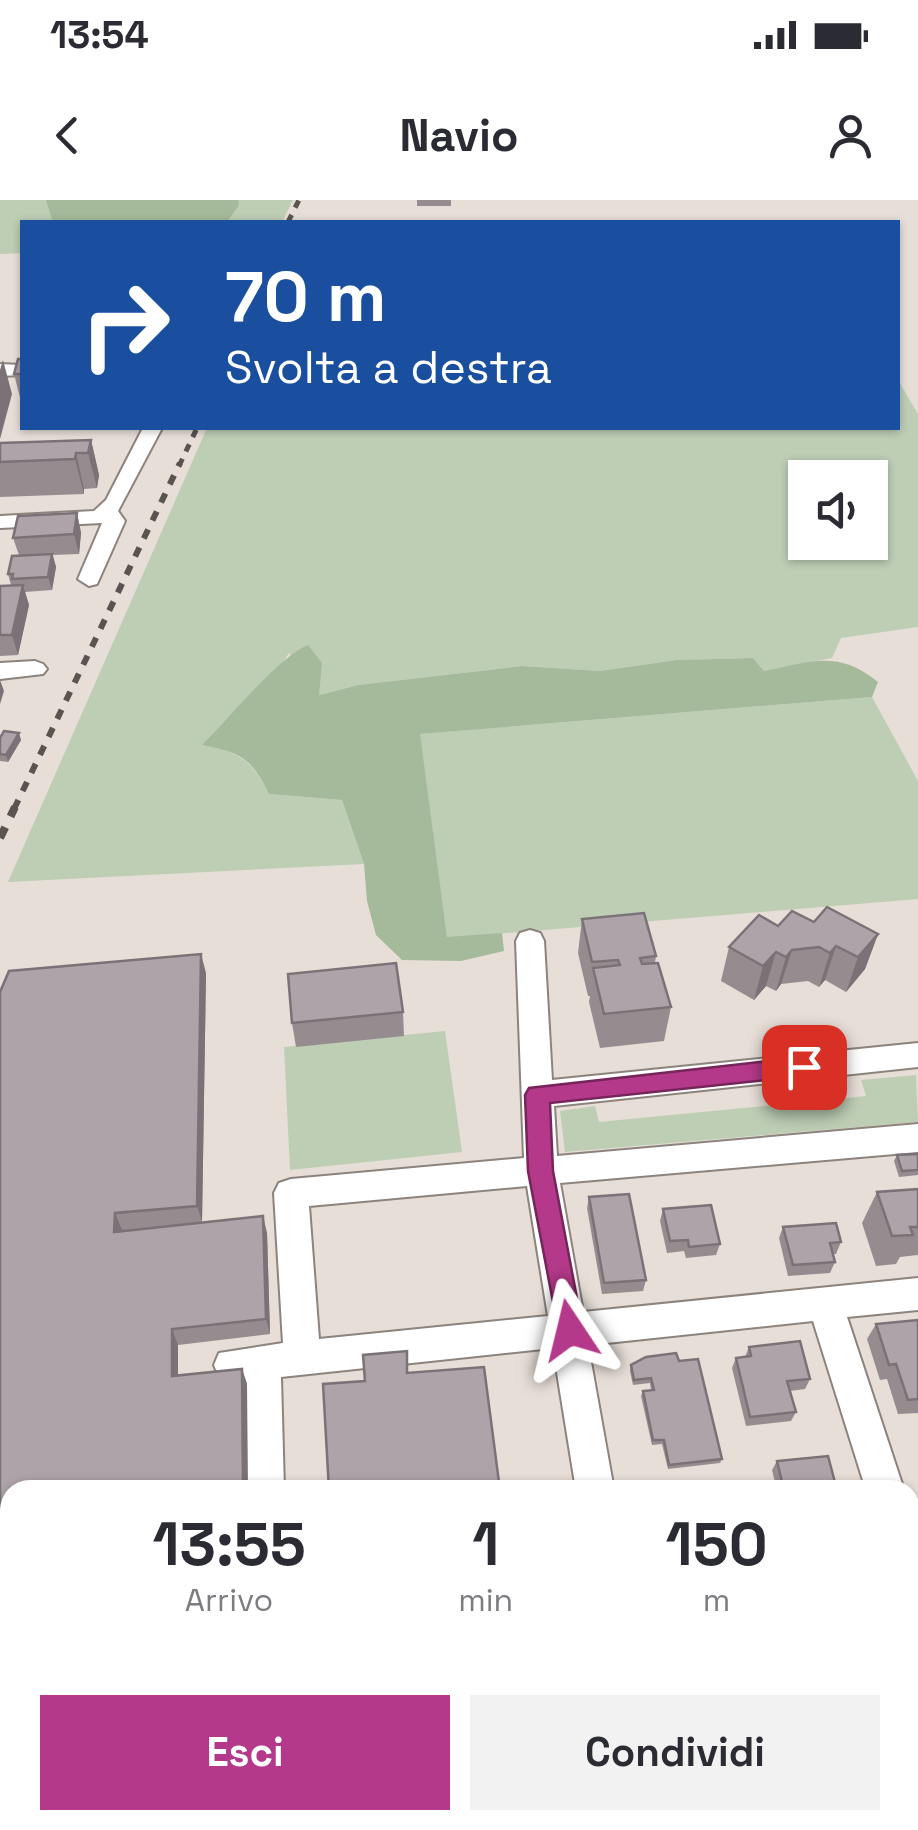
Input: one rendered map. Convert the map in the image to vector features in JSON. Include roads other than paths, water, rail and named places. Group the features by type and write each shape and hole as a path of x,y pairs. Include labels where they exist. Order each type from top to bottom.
{"street":[{"path":"117,437 150,432"},
{"path":"99,516 115,503 150,432"},
{"path":"0,522 112,516 114,521 89,579"},
{"path":"0,671 34,669"},
{"path":"530,941 541,1171 592,1480"},
{"path":"537,1095 918,1055"},
{"path":"302,1358 291,1193 918,1138"},
{"path":"264,1480 248,1363 918,1294"},
{"path":"825,1304 882,1480"}],"railway":[{"path":"289,220 299,200"},
{"path":"179,466 196,430"},
{"path":"14,809 180,463"},
{"path":"0,838 15,807"}]}
